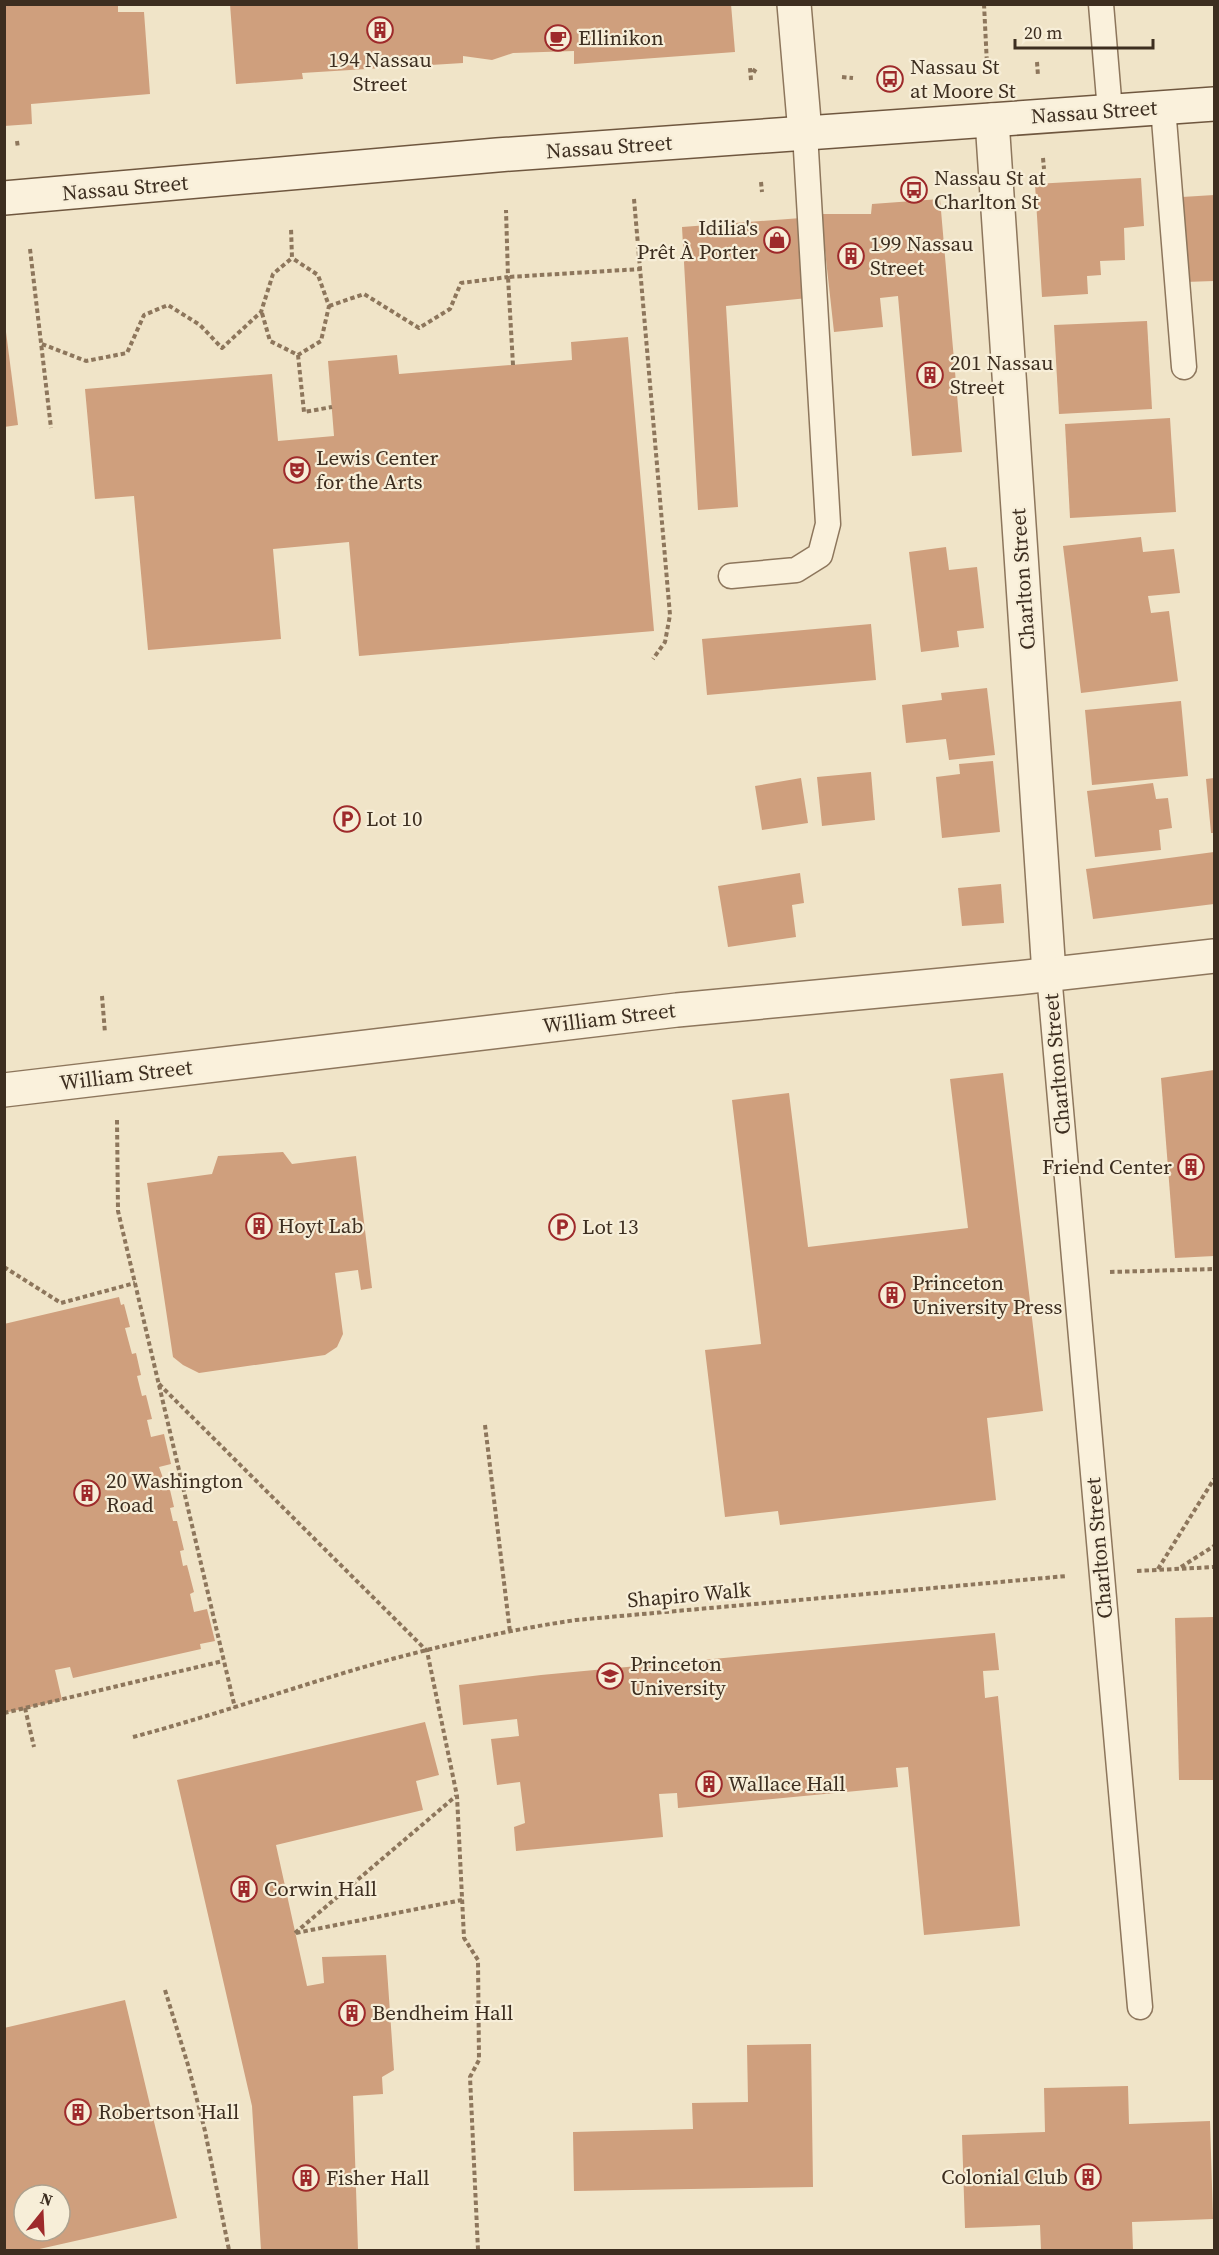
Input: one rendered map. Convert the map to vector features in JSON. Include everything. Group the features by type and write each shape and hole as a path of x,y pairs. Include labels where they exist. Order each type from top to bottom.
{"street":[{"path":"794,4 805,133"},
{"name":"Nassau Street","path":"4,198 497,155 1215,104"},
{"name":"Charlton Street","path":"992,120 1049,974"},
{"name":"William Street","path":"4,1090 677,1010 1215,956"}],"lane":[{"path":"1101,4 1110,111"},
{"path":"1163,107 1184,368"},
{"path":"732,576 796,570 820,555 828,524 805,133"},
{"name":"Charlton Street","path":"1049,974 1140,2007"}],"path":[{"path":"984,4 987,65"},
{"path":"1037,62 1038,79"},
{"path":"751,80 750,68 759,74"},
{"path":"17,141 18,148"},
{"path":"1043,158 1044,169"},
{"path":"761,182 762,192"},
{"path":"634,199 670,615 666,642 653,659"},
{"path":"506,210 513,365"},
{"path":"291,228 292,258"},
{"path":"30,249 51,428"},
{"path":"292,258 318,275 329,306 321,341 298,356"},
{"path":"42,344 86,361 127,353 144,315 168,305 200,325 222,348 261,312 273,274 292,258"},
{"path":"329,306 364,294 419,328 450,309 461,283 508,277 640,269"},
{"path":"261,312 270,341 298,356"},
{"path":"298,356 304,412 332,407"},
{"path":"102,996 105,1033"},
{"path":"117,1120 118,1211 235,1708"},
{"path":"4,1267 61,1302 135,1283"},
{"path":"1076,1274 1215,1269"},
{"path":"159,1384 427,1651 457,1796 464,1938 477,1960 479,2060 470,2077 478,2250"},
{"path":"485,1425 510,1632"},
{"path":"1157,1569 1215,1479"},
{"path":"1180,1568 1215,1546"},
{"name":"Shapiro Walk","path":"133,1737 392,1659 510,1632 576,1620 1100,1573 1215,1567"},
{"path":"4,1713 224,1661"},
{"path":"25,1708 34,1747"},
{"path":"457,1796 295,1934 462,1900"},
{"path":"165,1990 189,2065 229,2250"}],"building":[{"path":"4,4 118,4 118,12 144,12 150,94 31,104 32,124 4,126"},
{"path":"230,4 731,4 735,52 574,64 574,51 513,53 492,60 463,56 463,63 302,73 303,79 236,84"},
{"path":"1141,178 1144,226 1124,228 1125,260 1100,261 1101,275 1087,276 1088,294 1042,297 1035,184"},
{"path":"1214,195 1214,281 1185,282 1182,197"},
{"name":"201 Nassau Street","path":"940,199 962,452 912,456 898,296 880,298 883,327 834,332 821,214 871,214 872,204"},
{"path":"801,218 808,298 726,306 738,507 698,510 682,227"},
{"path":"1147,321 1152,409 1059,414 1054,325"},
{"path":"6,332 18,425 4,427 4,333"},
{"path":"628,337 654,631 359,656 349,542 273,549 281,639 148,650 134,496 95,499 85,389 272,374 278,441 334,436 328,361 397,355 399,374 572,360 571,342"},
{"path":"1170,418 1176,512 1070,518 1065,424"},
{"path":"1141,537 1143,552 1174,549 1180,593 1148,596 1151,613 1169,611 1178,681 1081,693 1063,546"},
{"path":"946,547 949,570 977,567 984,628 957,631 959,647 921,652 909,552"},
{"path":"871,624 876,680 707,695 702,639"},
{"path":"987,688 995,755 949,760 946,739 906,743 902,705 942,700 941,693"},
{"path":"1181,701 1188,776 1092,785 1085,710"},
{"path":"993,761 1000,832 942,838 936,777 960,774 959,764"},
{"path":"871,772 875,820 822,826 817,777"},
{"path":"801,778 808,823 762,830 755,786"},
{"path":"1214,778 1214,833 1211,833 1206,779"},
{"path":"1153,783 1156,799 1168,798 1172,828 1159,830 1161,850 1095,857 1087,791"},
{"path":"1214,852 1214,904 1093,919 1086,869"},
{"path":"800,873 804,903 792,905 796,937 728,947 718,886"},
{"path":"1001,884 1004,923 962,926 958,888"},
{"name":"Friend Center","path":"1214,1070 1214,1256 1175,1258 1161,1078"},
{"name":"Princeton University Press","path":"1003,1073 1043,1411 987,1418 996,1500 780,1525 778,1511 725,1517 705,1350 761,1344 732,1100 789,1093 808,1247 968,1228 950,1079"},
{"name":"Hoyt Lab","path":"283,1152 292,1164 356,1156 372,1288 361,1290 358,1270 335,1273 343,1334 337,1347 325,1355 199,1373 173,1357 147,1183 212,1174 218,1156"},
{"name":"20 Washington Road","path":"119,1297 121,1305 124,1304 130,1327 125,1328 132,1354 136,1353 141,1375 137,1376 142,1396 146,1395 152,1419 147,1420 151,1437 164,1434 171,1464 159,1467 163,1478 167,1477 174,1507 170,1508 173,1521 177,1521 184,1550 180,1551 183,1566 187,1565 194,1592 190,1594 194,1612 207,1609 215,1641 200,1644 201,1649 73,1678 70,1667 55,1670 62,1700 4,1713 4,1324"},
{"path":"1214,1617 1214,1780 1179,1780 1175,1618"},
{"name":"Wallace Hall","path":"995,1633 999,1670 983,1671 985,1698 998,1696 1020,1926 924,1935 908,1767 896,1768 898,1787 678,1808 677,1793 659,1794 663,1837 516,1851 514,1827 525,1823 520,1782 497,1785 491,1739 519,1736 517,1719 463,1725 459,1685 541,1675"},
{"path":"425,1722 439,1775 416,1781 423,1810 276,1845 307,1986 324,1983 322,1957 386,1955 394,2070 382,2077 383,2094 353,2096 358,2250 261,2250 252,2106 177,1780"},
{"name":"Robertson Hall","path":"125,2000 177,2218 72,2242 72,2183 12,2183 12,2243 66,2243 35,2250 4,2250 4,2028"},
{"path":"811,2044 813,2187 574,2191 573,2132 693,2129 692,2103 748,2102 747,2045"},
{"name":"Colonial Club","path":"1128,2086 1129,2124 1210,2121 1213,2219 1132,2222 1133,2250 1041,2250 1040,2225 965,2228 962,2135 1045,2132 1044,2088"}],"place":[{"name":"194 Nassau Street","path":"380,30"},
{"name":"Ellinikon","path":"558,38"},
{"name":"Nassau St at Moore St","path":"890,79"},
{"name":"Nassau St at Charlton St","path":"914,190"},
{"name":"Idilia's Prêt À Porter","path":"777,240"},
{"name":"199 Nassau Street","path":"851,256"},
{"name":"201 Nassau Street","path":"930,375"},
{"name":"Lewis Center for the Arts","path":"297,470"},
{"name":"Lot 10","path":"347,819"},
{"name":"Friend Center","path":"1191,1167"},
{"name":"Hoyt Lab","path":"259,1226"},
{"name":"Lot 13","path":"562,1227"},
{"name":"Princeton University Press","path":"892,1295"},
{"name":"20 Washington Road","path":"87,1493"},
{"name":"Princeton University","path":"610,1676"},
{"name":"Wallace Hall","path":"709,1784"},
{"name":"Corwin Hall","path":"244,1889"},
{"name":"Bendheim Hall","path":"352,2013"},
{"name":"Robertson Hall","path":"78,2112"},
{"name":"Colonial Club","path":"1088,2177"},
{"name":"Fisher Hall","path":"306,2178"}]}
